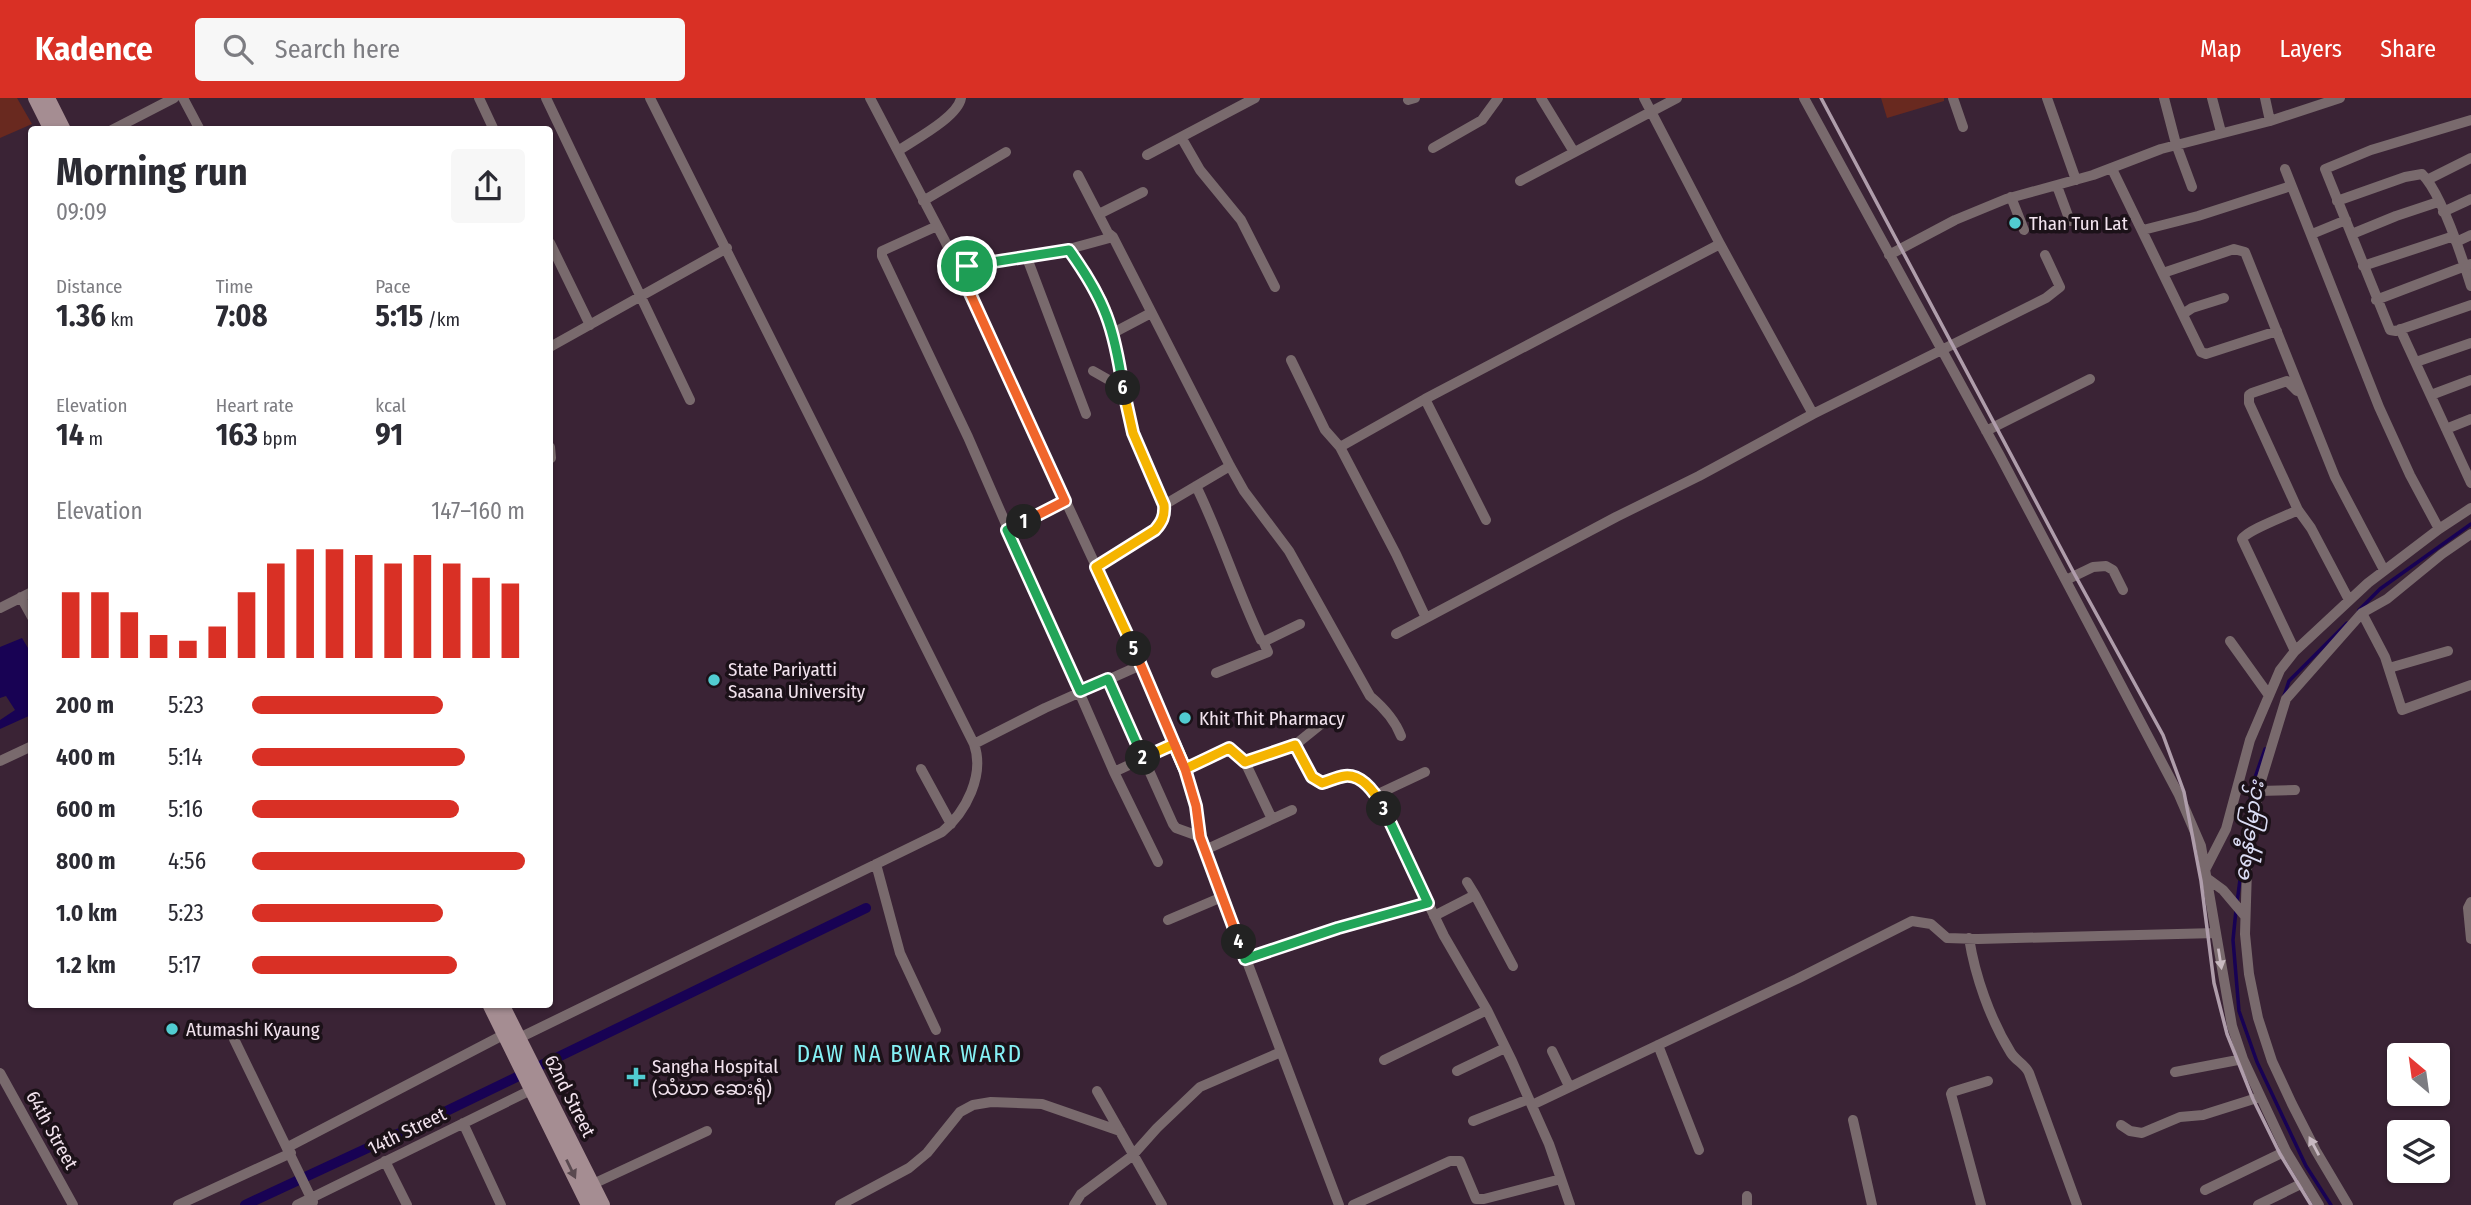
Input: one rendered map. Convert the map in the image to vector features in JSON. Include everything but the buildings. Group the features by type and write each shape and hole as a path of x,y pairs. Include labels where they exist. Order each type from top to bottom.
{"main road":[{"path":"35,98 48,106 61,126"},
{"path":"48,106 50,126"},
{"name":"62nd Street","path":"492,1008 514,1043 588,1205"},
{"name":"62nd Street","path":"503,1008 514,1043"},
{"name":"62nd Street","path":"533,1083 603,1205"}],"street":[{"path":"127,126 174,98"},
{"path":"183,98 198,126"},
{"path":"480,98 492,126"},
{"path":"546,98 690,400"},
{"path":"178,1205 942,832 962,811 976,774 978,756 974,744 650,98"},
{"path":"870,98 958,267 1141,665 1185,769 1196,806 1200,837 1339,1205"},
{"path":"898,151 950,115 960,104 961,98"},
{"path":"1147,155 1255,98"},
{"path":"1433,148 1482,120 1498,98"},
{"path":"1541,98 1574,152"},
{"path":"1644,98 1813,414"},
{"path":"1520,181 1677,98"},
{"path":"1804,98 1986,431 2179,794 2197,835 2208,876 2232,1026 2243,1059 2286,1151 2319,1205"},
{"path":"1952,98 1963,127"},
{"path":"2047,98 2076,180"},
{"path":"2164,98 2176,144 2192,187"},
{"path":"2212,98 2221,132"},
{"path":"2265,98 2270,121"},
{"path":"1889,255 1955,220 2011,197 2112,169 2176,144 2270,121 2314,102 2340,98"},
{"path":"2471,120 2412,136 2329,165 2325,169 2390,330 2471,305"},
{"path":"1181,137 1196,164 1241,220 1275,287"},
{"path":"923,201 1006,152"},
{"path":"2427,180 2471,158"},
{"path":"2112,169 2204,354 2277,331"},
{"path":"2285,169 2379,407 2410,475 2439,529"},
{"path":"2337,201 2422,174 2468,265 2471,286"},
{"path":"1078,175 1108,233 1113,237 1244,491 1289,551 1370,696 1397,725 1401,736"},
{"path":"2057,186 2070,221"},
{"path":"2143,230 2198,216 2291,186"},
{"path":"1099,214 1143,192"},
{"path":"2011,197 2024,230"},
{"path":"2352,234 2396,216 2471,199"},
{"path":"2312,234 2346,220"},
{"path":"937,226 882,251 882,256 968,437 1114,772 1158,862"},
{"path":"2363,266 2471,235"},
{"path":"958,267 1069,250 1113,237"},
{"path":"1340,447 1425,399 1720,244"},
{"path":"553,345 727,248"},
{"path":"553,249 590,325"},
{"path":"1069,250 1096,289 1106,309 1114,333 1133,433 1164,505 1163,517 1155,530 1096,567"},
{"path":"2163,273 2225,251 2244,251 2335,477 2384,570"},
{"path":"1396,634 1616,517 1710,471 1813,414 2060,289 2045,255"},
{"path":"1027,258 1086,414"},
{"path":"2376,300 2468,265"},
{"path":"2183,314 2192,308 2224,298"},
{"path":"1114,333 1151,313"},
{"path":"2400,329 2471,483"},
{"path":"2416,362 2471,344"},
{"path":"1291,360 1325,430 1340,447 1396,554 1426,618"},
{"path":"1093,371 1123,388"},
{"path":"1986,431 2090,379"},
{"path":"2431,395 2471,380"},
{"path":"2305,401 2287,381 2249,396 2249,403 2260,429 2298,510 2311,528 2349,600"},
{"path":"1425,399 1486,520"},
{"path":"2446,429 2471,419"},
{"path":"1164,505 1230,466"},
{"path":"1196,486 1219,535 1238,591 1268,652 1216,673"},
{"path":"1007,530 1065,501"},
{"path":"2208,876 2226,829 2250,740 2280,670 2295,651 2384,570 2471,508"},
{"path":"2295,651 2242,539 2249,532 2298,510"},
{"path":"2348,1205 2292,1104 2264,1040 2249,974 2243,916 2249,848 2259,791 2286,699 2362,613 2386,599 2430,561 2471,534"},
{"path":"2416,548 2430,561"},
{"path":"2066,580 2093,567 2106,566 2113,570 2123,590"},
{"path":"0,608 27,595"},
{"path":"2362,613 2389,668 2404,711 2471,685"},
{"path":"1263,641 1300,624"},
{"path":"2230,641 2269,694"},
{"path":"2389,668 2448,651"},
{"path":"974,744 1080,691 1141,665"},
{"path":"1108,679 1173,824 1176,828 1200,837"},
{"path":"1245,762 1295,745 1321,724"},
{"path":"1114,772 1174,744"},
{"path":"1295,745 1318,783 1349,776 1364,783 1376,795 1434,916 1487,1010 1531,1102 1570,1205"},
{"path":"0,761 28,748"},
{"path":"1185,769 1229,748 1245,762 1272,819"},
{"path":"921,769 951,824"},
{"path":"1376,795 1425,772"},
{"path":"2259,791 2295,790"},
{"path":"1205,850 1292,810"},
{"path":"876,864 900,953 936,1030"},
{"path":"2208,876 2243,916"},
{"path":"1467,882 1513,966"},
{"path":"1434,916 1475,895"},
{"path":"1168,920 1222,897"},
{"path":"2471,902 2471,939"},
{"path":"1245,959 1338,928 1428,903"},
{"path":"1473,1121 1570,1086 1797,979 1912,921 1931,924 1947,937 1969,938 2216,933"},
{"path":"1969,938 1972,959 1994,1020 2011,1054 2025,1065 2029,1073 2077,1205"},
{"path":"1384,1060 1487,1010"},
{"path":"234,1039 311,1199"},
{"path":"1658,1045 1699,1150"},
{"path":"1457,1071 1505,1048"},
{"path":"1552,1051 1570,1086"},
{"path":"1074,1205 1081,1194 1132,1156 1200,1087 1281,1052"},
{"path":"2175,1072 2243,1059"},
{"name":"64th Street","path":"0,1073 73,1205"},
{"path":"1981,1205 1951,1094 1987,1082"},
{"name":"14th Street","path":"297,1205 463,1123 533,1083"},
{"path":"1097,1091 1162,1205"},
{"path":"2121,1125 2130,1131 2142,1133 2180,1117 2203,1115 2260,1097"},
{"path":"840,1205 909,1168 927,1153 954,1119 973,1105 991,1102 1042,1104 1120,1131"},
{"path":"1853,1120 1872,1205"},
{"path":"463,1123 501,1205"},
{"path":"593,1184 707,1131"},
{"path":"2205,1189 2286,1151"},
{"path":"386,1161 407,1205"},
{"path":"1353,1205 1450,1161 1460,1161 1476,1199 1561,1179"},
{"path":"2258,1205 2305,1182"}],"shaded area":[{"path":"0,98 17,98 32,124 0,138"},
{"path":"1881,98 1944,98 1944,101 1887,118"},
{"path":"22,638 28,648 28,716 0,729 0,720 15,710 6,696 0,698 0,647"}],"waterway":[{"name":"ရေနီမြောင်း","path":"2359,610 2380,589 2471,524"},
{"name":"ရေနီမြောင်း","path":"2284,696 2289,681 2347,623"},
{"name":"ရေနီမြောင်း","path":"2237,903 2252,786 2265,749"},
{"path":"245,1205 430,1119 866,908"},
{"name":"ရေနီမြောင်း","path":"2236,910 2233,940 2239,1011 2257,1062 2306,1166 2331,1205"}],"railway":[{"path":"1821,98 2163,735 2184,792 2201,881 2214,983 2227,1034 2253,1099 2280,1154 2311,1205"}],"place":[{"name":"Than Tun Lat","path":"2015,223"},
{"name":"State Pariyatti Sasana University","path":"714,680"},
{"name":"Khit Thit Pharmacy","path":"1185,718"},
{"name":"Atumashi Kyaung","path":"172,1029"},
{"name":"Sangha Hospital (သံဃာ ဆေးရုံ)","path":"636,1077"}],"district":[{"name":"DAW NA BWAR WARD","path":"910,1054"}],"route":[{"path":"967,266 958,267 1065,501 1007,530 1080,691 1108,679 1143,758 1174,744 1185,769 1229,748 1245,762 1295,745 1318,783 1344,776 1358,779 1376,795 1384,809 1428,903 1338,928 1245,959 1200,837 1200,823 1185,769 1141,665 1096,567 1155,530 1164,512 1164,505 1133,433 1114,333 1106,309 1096,289 1069,250 967,266"}]}
